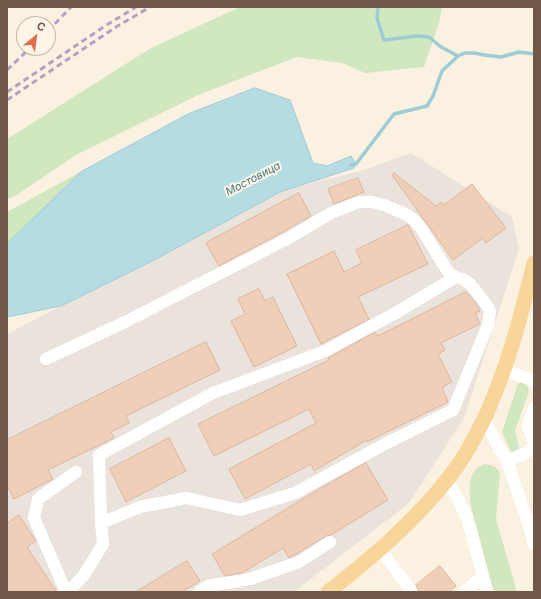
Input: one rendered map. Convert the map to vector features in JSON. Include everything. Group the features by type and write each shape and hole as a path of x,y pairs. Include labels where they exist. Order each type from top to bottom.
{"main road":[{"path":"328,592 380,549 417,514 447,480 465,453 484,420 505,370 531,288 534,263"}],"street":[{"path":"46,359 125,322 287,239 331,213 358,202 372,202 384,205 407,215 414,220 421,228 450,274 456,278 463,279 470,284 490,311 488,325 453,410 385,444 295,493 240,510 186,498 140,508 101,523"},
{"path":"76,472 38,499 34,518 67,592 84,574 103,544 99,454 213,393 325,351 456,278"},
{"path":"505,370 534,381"},
{"path":"534,408 528,425 534,443"},
{"path":"484,420 507,461 534,545"},
{"path":"507,461 534,449"},
{"path":"447,480 468,521 487,592"},
{"path":"206,590 299,562 330,542"},
{"path":"380,549 412,592"},
{"path":"464,592 483,576"}],"shaded area":[{"path":"411,153 512,217 519,249 464,418 409,503 294,592 7,592 7,334 280,192 358,172"}],"green space":[{"path":"240,7 442,7 439,23 424,67 365,73 342,63 297,57 198,95 76,155 15,196 7,199 7,139 151,48"},
{"path":"82,171 14,237 7,244 7,212"},
{"path":"521,382 527,385 529,392 515,430 519,448 514,454 511,452 502,432 518,384"},
{"path":"485,464 495,467 500,474 496,519 517,592 494,592 470,501 470,486 473,473 480,466"}],"water":[{"path":"255,88 290,100 313,163 327,166 351,156 356,164 354,168 280,192 158,258 61,306 7,317 7,244 82,171 188,114"}],"building":[{"path":"394,173 436,206 442,202 444,205 472,184 506,228 486,243 483,238 453,260 392,175"},
{"path":"358,178 364,192 334,204 328,189"},
{"path":"299,193 311,216 219,266 206,243"},
{"path":"408,225 428,264 358,297 369,319 321,344 287,274 334,251 344,272 362,263 356,250"},
{"path":"259,289 265,301 273,297 297,346 254,367 231,321 245,314 238,299"},
{"path":"466,292 476,303 480,311 475,313 480,324 441,343 445,350 438,354 452,382 442,387 448,402 367,442 367,440 314,471 311,464 245,499 229,469 316,423 309,409 214,456 198,424 329,360 328,358 375,332 377,336"},
{"path":"206,342 220,370 126,416 129,423 111,432 114,438 48,470 53,479 14,499 7,486 7,440"},
{"path":"169,438 186,471 126,502 110,469"},
{"path":"366,463 388,500 331,535 326,536 289,558 283,548 242,573 225,576 212,554 321,488"},
{"path":"19,515 36,541 27,547 57,592 9,592 7,589 7,524"},
{"path":"187,561 200,581 182,592 136,592"},
{"path":"440,566 456,586 449,592 419,592 416,585"}],"waterway":[{"path":"378,7 377,18 384,40 417,36 429,37 441,47 458,56"},
{"name":"Мостовица","path":"351,165 356,164 394,114 427,106 433,96 442,71 458,56 465,53 501,57 519,52 534,54"}],"railway":[{"path":"56,23 71,7"},
{"path":"7,92 136,7"},
{"path":"7,100 116,27 150,7"},
{"path":"7,70 22,56"}]}
